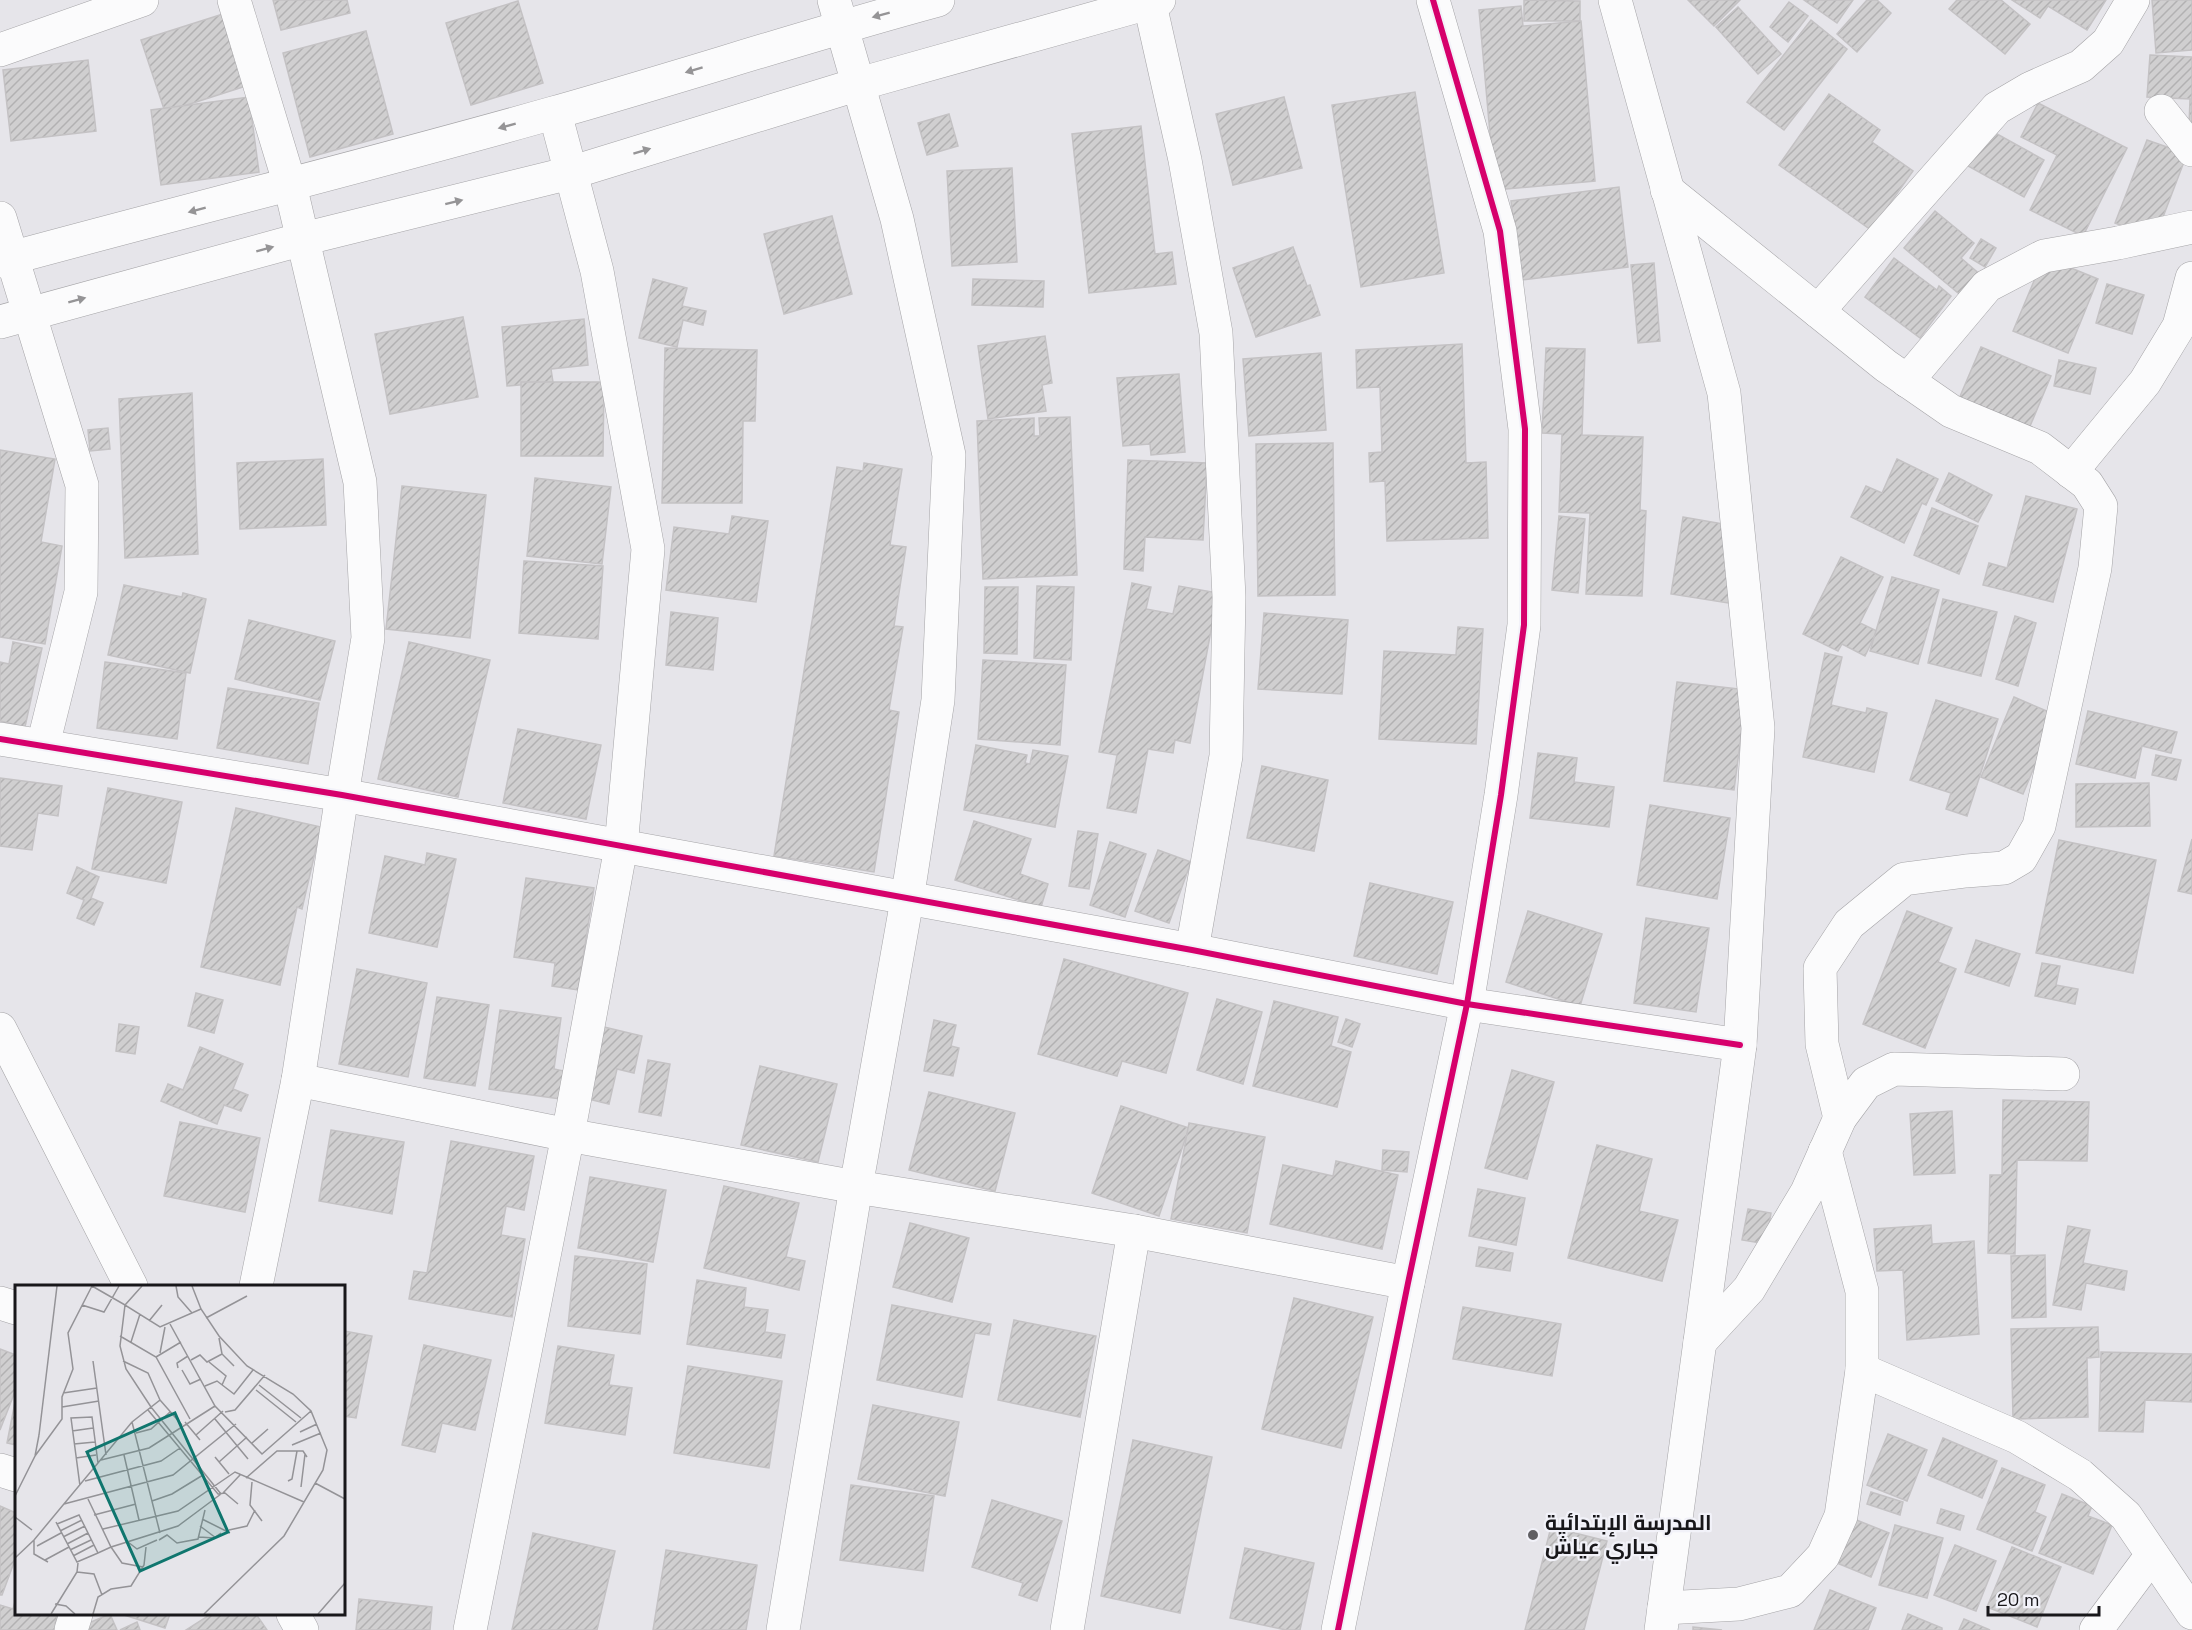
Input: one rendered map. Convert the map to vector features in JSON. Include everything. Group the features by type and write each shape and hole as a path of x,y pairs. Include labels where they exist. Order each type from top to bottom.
{"street":[{"path":"0,50 142,0"},
{"path":"234,0 290,185 360,482 368,638 298,1080 256,1285"},
{"path":"6,260 555,112 838,13 938,0"},
{"path":"1338,1630 1467,1004 1501,795 1524,625 1525,429 1500,231 1433,0"},
{"path":"1615,0 1724,393 1758,728 1740,1045 1662,1619 1739,1604 1790,1591 1823,1556 1841,1516 1862,1370 1862,1291 1825,1151"},
{"path":"1818,311 1997,108 2031,88 2081,66 2108,42 2133,0"},
{"path":"15,318 303,239 570,173 859,84 1153,1 1216,333 1229,597 1226,756 1192,950"},
{"path":"783,1630 856,1187 907,900 938,700 949,456 897,219 838,13"},
{"path":"2161,111 2192,150"},
{"path":"470,1630 568,1135 621,847 648,549 597,272 555,112"},
{"path":"1667,190 1886,366 1951,411 2040,448 2087,484 2101,506 2095,568 2039,826 2021,858 2004,868 1904,879 1849,924 1820,968 1822,1044 1840,1118"},
{"path":"0,218 15,318 82,485 81,592 43,745"},
{"path":"1907,381 1987,286 2044,256 2192,227"},
{"path":"2071,472 2145,382 2179,326 2192,278"},
{"path":"0,739 342,795 907,900 1192,950 1467,1004 1740,1045"},
{"path":"0,1029 130,1285"},
{"path":"1700,1342 1749,1289 1807,1192 1840,1118 1866,1083 1894,1069 2063,1074"},
{"path":"298,1080 568,1135 856,1187 1134,1231 1408,1283"},
{"path":"1067,1630 1134,1231"},
{"path":"0,1303 15,1308"},
{"path":"1862,1370 2017,1437 2080,1475 2126,1516 2192,1613"},
{"path":"0,1470 15,1475"},
{"path":"2096,1630 2152,1555"},
{"path":"71,1630 76,1615"},
{"path":"294,1615 302,1630"}],"building":[{"path":"273,0 347,0 350,13 281,30"},
{"path":"1524,0 1580,1 1580,21 1524,21"},
{"path":"1688,0 1740,0 1714,26"},
{"path":"1804,0 1853,0 1837,23"},
{"path":"1867,0 1877,0 1891,13 1857,52 1837,34"},
{"path":"1957,0 2001,0 2030,24 2005,54 1949,9"},
{"path":"2012,0 2106,0 2087,30 2048,6 2040,18"},
{"path":"2152,0 2192,0 2192,50 2156,53"},
{"path":"518,1 543,83 471,105 446,23"},
{"path":"1789,2 1808,16 1788,42 1770,27"},
{"path":"1521,6 1523,26 1581,21 1595,181 1495,190 1479,10"},
{"path":"1738,7 1781,54 1758,74 1716,27"},
{"path":"223,14 246,86 165,112 141,40"},
{"path":"1811,20 1847,49 1784,130 1747,102"},
{"path":"366,31 393,134 310,157 283,53"},
{"path":"2150,55 2192,57 2192,126 2189,126 2190,99 2147,97"},
{"path":"88,60 96,131 11,141 3,70"},
{"path":"1415,92 1444,273 1361,287 1332,105"},
{"path":"1829,94 1880,130 1872,142 1913,171 1871,230 1779,165"},
{"path":"249,97 259,172 161,185 151,110"},
{"path":"1284,97 1302,168 1233,185 1216,114"},
{"path":"2038,103 2127,148 2083,236 2030,210 2057,155 2021,137"},
{"path":"949,114 958,146 927,155 918,123"},
{"path":"1141,126 1155,254 1172,252 1176,284 1089,293 1072,134"},
{"path":"1988,129 2044,160 2024,197 1968,166"},
{"path":"2147,140 2187,154 2155,238 2115,223"},
{"path":"1012,168 1017,262 952,266 947,171"},
{"path":"1619,187 1628,267 1521,280 1511,201"},
{"path":"1935,211 1974,243 1961,258 1982,276 1964,298 1904,248"},
{"path":"832,216 852,294 784,314 764,234"},
{"path":"1981,239 1996,248 1985,267 1970,258"},
{"path":"1293,247 1320,315 1256,337 1233,268"},
{"path":"2044,257 2098,279 2068,353 2013,331"},
{"path":"1894,258 1937,290 1939,286 1951,296 1920,338 1865,297"},
{"path":"1654,263 1660,341 1638,343 1631,265"},
{"path":"653,279 687,288 682,306 706,311 703,325 683,320 677,347 639,338"},
{"path":"973,279 1044,281 1043,307 972,305"},
{"path":"2107,284 2144,295 2132,334 2096,323"},
{"path":"463,317 478,397 390,414 375,334"},
{"path":"584,319 588,365 551,369 553,382 507,386 502,327"},
{"path":"1045,336 1052,383 1042,385 1046,411 988,419 978,346"},
{"path":"1462,344 1466,463 1486,462 1488,538 1387,541 1385,481 1370,482 1369,453 1382,452 1380,387 1357,388 1356,350"},
{"path":"1981,347 2051,376 2028,431 1958,401"},
{"path":"665,348 757,350 755,421 743,421 742,503 662,503"},
{"path":"1546,348 1585,349 1582,435 1643,437 1640,510 1646,511 1642,596 1586,594 1590,513 1559,512 1562,434 1542,433"},
{"path":"1321,353 1326,430 1249,436 1243,359"},
{"path":"2059,360 2096,368 2090,394 2054,386"},
{"path":"1179,374 1185,452 1151,455 1150,444 1123,446 1117,378"},
{"path":"521,382 604,382 603,456 521,456"},
{"path":"192,393 198,554 125,558 119,399"},
{"path":"1070,417 1077,575 983,579 977,421 1034,418 1034,436 1040,436 1039,418"},
{"path":"108,428 110,449 90,451 88,430"},
{"path":"1333,443 1335,595 1258,596 1256,444"},
{"path":"0,450 55,459 41,542 62,546 45,644 0,637"},
{"path":"323,459 326,525 240,529 237,463"},
{"path":"1897,459 1938,479 1926,505 1922,503 1904,543 1851,517 1866,486 1882,493"},
{"path":"1128,460 1207,463 1203,540 1145,537 1143,571 1124,569"},
{"path":"864,463 902,469 890,545 906,547 894,626 903,627 889,710 899,712 874,872 774,856 837,467 863,471"},
{"path":"1949,473 1992,495 1978,522 1936,501"},
{"path":"535,478 611,487 602,564 527,556"},
{"path":"402,486 486,495 470,638 386,629"},
{"path":"2026,496 2077,509 2053,602 1983,585 1989,563 2007,568"},
{"path":"1932,508 1978,526 1959,574 1914,555"},
{"path":"732,516 768,521 756,602 666,590 674,527 729,534"},
{"path":"1559,516 1585,519 1578,593 1552,590"},
{"path":"1683,517 1741,527 1728,603 1671,594"},
{"path":"1841,557 1883,577 1860,623 1877,631 1865,656 1842,644 1838,651 1803,634"},
{"path":"524,561 603,566 598,639 519,633"},
{"path":"1892,577 1939,590 1918,664 1870,651"},
{"path":"1132,583 1151,587 1146,609 1173,614 1179,586 1218,593 1190,743 1175,740 1173,753 1148,749 1136,813 1107,808 1117,755 1099,752"},
{"path":"124,585 182,597 183,593 206,599 190,673 108,655"},
{"path":"1037,586 1074,587 1071,660 1034,658"},
{"path":"985,587 1018,587 1017,654 984,653"},
{"path":"1943,599 1997,612 1981,676 1928,663"},
{"path":"671,612 718,618 713,670 666,665"},
{"path":"1264,613 1348,620 1342,694 1258,689"},
{"path":"2015,616 2036,623 2018,686 1996,679"},
{"path":"249,620 335,641 320,700 235,679"},
{"path":"1458,627 1483,629 1476,744 1379,739 1384,651 1456,655"},
{"path":"13,642 42,648 25,727 0,721 0,662 9,664"},
{"path":"409,642 490,660 458,797 378,779"},
{"path":"1825,653 1842,657 1831,705 1866,713 1867,708 1887,713 1874,772 1803,757"},
{"path":"983,660 1066,665 1060,745 978,739"},
{"path":"105,662 186,673 177,739 97,728"},
{"path":"1677,682 1747,690 1734,790 1664,781"},
{"path":"228,688 319,703 308,764 217,748"},
{"path":"2014,697 2056,715 2023,794 1981,777"},
{"path":"1936,700 1998,719 1967,816 1946,809 1951,793 1910,780"},
{"path":"2088,711 2177,732 2171,753 2142,746 2135,778 2076,764"},
{"path":"518,729 601,745 586,819 503,803"},
{"path":"976,745 1027,755 1025,763 1030,764 1033,750 1068,756 1055,827 964,810"},
{"path":"1538,753 1577,758 1574,782 1614,787 1609,827 1530,818"},
{"path":"2156,755 2181,760 2176,780 2152,775"},
{"path":"1262,766 1328,780 1314,851 1247,838"},
{"path":"0,778 62,786 58,816 38,813 32,850 0,846"},
{"path":"2149,783 2150,826 2076,827 2076,784"},
{"path":"108,788 182,802 166,883 92,869"},
{"path":"1650,805 1730,818 1717,899 1637,885"},
{"path":"236,808 321,827 302,909 297,907 280,985 201,967"},
{"path":"974,821 1031,839 1020,874 1048,884 1041,907 955,880"},
{"path":"1078,831 1098,834 1089,889 1069,886"},
{"path":"2192,839 2192,894 2178,891"},
{"path":"2059,840 2156,860 2133,973 2036,953"},
{"path":"1110,842 1146,854 1125,917 1090,905"},
{"path":"1158,850 1191,862 1169,923 1135,911"},
{"path":"427,853 456,859 437,947 369,933 385,856 425,865"},
{"path":"77,867 99,877 91,898 103,903 94,925 77,918 84,900 67,893"},
{"path":"526,878 594,888 578,990 552,986 555,963 514,957"},
{"path":"1370,883 1453,902 1437,974 1354,956"},
{"path":"1528,911 1602,934 1580,1006 1506,982"},
{"path":"1907,911 1952,928 1938,962 1956,969 1925,1048 1863,1024"},
{"path":"1646,918 1709,928 1696,1012 1634,1003"},
{"path":"1976,940 2020,954 2009,986 1965,972"},
{"path":"1064,959 1188,993 1166,1073 1122,1061 1117,1076 1038,1054"},
{"path":"2042,963 2060,966 2056,985 2078,989 2075,1004 2035,996"},
{"path":"357,969 427,983 408,1077 339,1064"},
{"path":"196,993 223,1000 214,1033 188,1026"},
{"path":"437,997 489,1005 475,1086 424,1078"},
{"path":"1217,999 1262,1012 1243,1084 1197,1070"},
{"path":"1274,1001 1338,1017 1331,1046 1351,1052 1337,1107 1253,1086"},
{"path":"500,1010 561,1018 554,1069 564,1071 560,1099 489,1089"},
{"path":"1346,1019 1360,1024 1352,1047 1338,1042"},
{"path":"934,1020 956,1025 951,1046 959,1048 953,1076 924,1071"},
{"path":"119,1024 139,1027 135,1054 116,1051"},
{"path":"600,1026 642,1036 634,1073 617,1069 609,1104 584,1098"},
{"path":"200,1047 243,1064 233,1089 248,1095 241,1111 224,1105 217,1124 161,1101 168,1084 183,1090"},
{"path":"648,1060 670,1064 661,1116 639,1112"},
{"path":"760,1066 837,1084 818,1162 741,1145"},
{"path":"1512,1070 1554,1082 1527,1179 1485,1168"},
{"path":"929,1092 1015,1113 995,1191 909,1170"},
{"path":"2003,1100 2089,1102 2087,1161 2017,1160 2015,1254 1988,1253 1990,1175 2002,1175"},
{"path":"1121,1106 1189,1128 1159,1216 1092,1193"},
{"path":"1952,1111 1955,1173 1914,1175 1910,1114"},
{"path":"180,1122 260,1138 245,1212 164,1196"},
{"path":"1189,1123 1265,1137 1247,1233 1171,1219"},
{"path":"331,1130 404,1142 392,1214 319,1201"},
{"path":"451,1141 534,1156 524,1210 506,1206 501,1235 525,1239 512,1317 409,1299 414,1271 427,1273"},
{"path":"1597,1145 1652,1159 1639,1211 1678,1220 1662,1281 1568,1258"},
{"path":"1383,1150 1409,1152 1407,1172 1382,1170"},
{"path":"1336,1161 1398,1175 1382,1249 1270,1224 1283,1165 1333,1176"},
{"path":"590,1177 666,1190 653,1262 578,1248"},
{"path":"724,1186 799,1203 786,1257 805,1261 799,1290 704,1268"},
{"path":"1478,1189 1525,1198 1516,1245 1469,1236"},
{"path":"1748,1209 1771,1213 1766,1244 1742,1240"},
{"path":"910,1223 969,1238 952,1302 893,1287"},
{"path":"1931,1225 1932,1244 1974,1241 1979,1334 1907,1340 1903,1270 1877,1271 1874,1229"},
{"path":"2068,1226 2090,1230 2083,1263 2127,1271 2124,1290 2086,1283 2081,1310 2053,1305"},
{"path":"1479,1247 1513,1253 1510,1271 1476,1266"},
{"path":"2045,1255 2046,1317 2012,1318 2011,1256"},
{"path":"575,1256 647,1264 640,1334 568,1326"},
{"path":"697,1280 746,1288 744,1307 768,1310 765,1332 785,1335 781,1358 687,1344"},
{"path":"1294,1298 1373,1317 1341,1448 1262,1429"},
{"path":"892,1305 991,1324 989,1335 975,1333 962,1397 877,1380"},
{"path":"1463,1307 1561,1324 1552,1376 1453,1359"},
{"path":"1014,1320 1096,1336 1080,1417 998,1400"},
{"path":"2098,1327 2099,1357 2087,1358 2088,1417 2013,1419 2011,1329"},
{"path":"345,1331 372,1336 356,1418 345,1416"},
{"path":"424,1345 491,1360 475,1430 442,1423 435,1452 402,1445"},
{"path":"558,1346 614,1355 609,1385 632,1388 625,1435 545,1423"},
{"path":"0,1349 15,1355 15,1392 0,1430"},
{"path":"2101,1352 2192,1354 2192,1402 2145,1400 2143,1432 2099,1431"},
{"path":"688,1366 782,1381 769,1468 674,1453"},
{"path":"15,1402 15,1445 7,1443"},
{"path":"873,1405 959,1422 945,1496 858,1479"},
{"path":"1888,1434 1927,1450 1907,1501 1867,1485"},
{"path":"1943,1438 1997,1461 1982,1498 1928,1475"},
{"path":"1133,1440 1212,1457 1180,1613 1101,1596"},
{"path":"2002,1468 2045,1485 2035,1512 2046,1517 2032,1551 1977,1529"},
{"path":"851,1485 934,1496 923,1571 840,1560"},
{"path":"1871,1492 1903,1502 1900,1515 1867,1504"},
{"path":"2062,1494 2092,1506 2088,1516 2112,1525 2093,1574 2039,1553"},
{"path":"992,1500 1062,1521 1037,1601 1019,1595 1023,1583 972,1567"},
{"path":"0,1506 15,1513 15,1560 2,1595 0,1595"},
{"path":"1941,1509 1964,1516 1960,1530 1937,1523"},
{"path":"1854,1519 1889,1533 1871,1577 1837,1563"},
{"path":"1895,1525 1943,1538 1927,1598 1879,1585"},
{"path":"1551,1527 1607,1541 1584,1630 1525,1630"},
{"path":"533,1533 615,1551 597,1630 512,1630"},
{"path":"1955,1545 1996,1561 1976,1611 1934,1595"},
{"path":"2012,1547 2061,1567 2037,1627 1987,1607"},
{"path":"1245,1548 1314,1563 1300,1630 1286,1630 1230,1618"},
{"path":"666,1550 757,1565 746,1630 653,1630"},
{"path":"1830,1590 1876,1608 1868,1630 1814,1630"},
{"path":"359,1599 432,1607 430,1630 356,1630"},
{"path":"15,1602 15,1615 58,1615 55,1624 59,1625 57,1630 0,1630 0,1605 13,1609"},
{"path":"1908,1614 1942,1628 1942,1630 1902,1630"},
{"path":"110,1615 117,1630 78,1630 77,1628"},
{"path":"124,1615 170,1615 165,1628"},
{"path":"209,1615 257,1615 267,1630 186,1630"},
{"path":"1964,1619 1990,1630 1959,1630"},
{"path":"137,1622 140,1630 120,1630"},
{"path":"1693,1627 1722,1630 1693,1630"}],"cycle path":[{"path":"1338,1630 1467,1004 1501,795 1524,625 1525,429 1500,231 1433,0"},
{"path":"0,739 342,795 1192,950 1467,1004 1740,1045"}],"place":[{"name":"المدرسة الإبتدائية جباري عياش","path":"1533,1535"}]}
